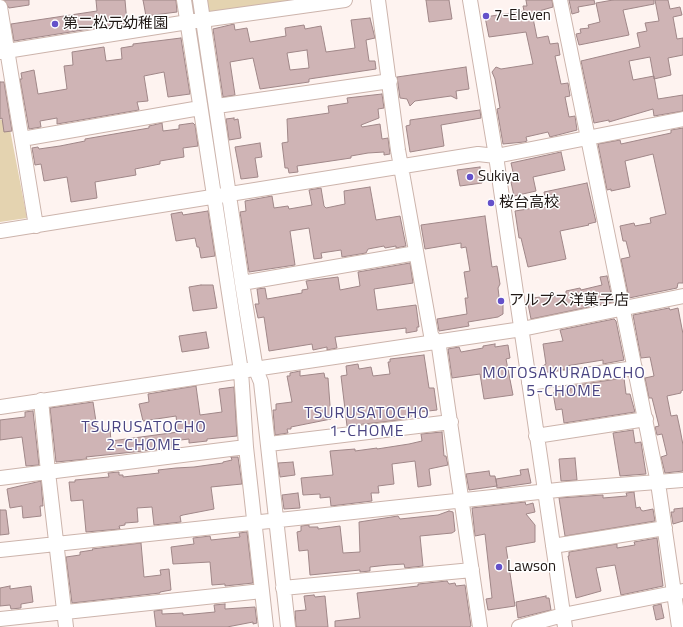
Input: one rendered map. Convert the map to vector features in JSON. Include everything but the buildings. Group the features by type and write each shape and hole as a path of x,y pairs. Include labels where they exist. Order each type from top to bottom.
{"street":[{"path":"184,0 241,371 246,447 266,627"},
{"path":"200,0 217,106 228,193 242,283 256,370 261,382 288,627"},
{"path":"4,51 188,22 344,0"},
{"path":"378,0 401,166 430,335 439,348 480,627"},
{"path":"470,0 496,156 564,621"},
{"path":"560,0 646,419 665,528 679,592 679,627"},
{"path":"0,7 4,51 22,139 36,226"},
{"path":"217,106 390,81"},
{"path":"22,139 200,108"},
{"path":"0,231 228,193 478,154 496,156 683,119"},
{"path":"242,283 416,253"},
{"path":"0,407 256,370 435,341 522,329 683,296"},
{"path":"529,383 635,368"},
{"path":"41,400 66,627"},
{"path":"536,436 646,419"},
{"path":"269,444 451,422"},
{"path":"0,478 246,447"},
{"path":"0,550 56,545 277,519 546,493 566,489 683,480"},
{"path":"553,546 665,528"},
{"path":"283,588 472,570"},
{"path":"0,619 262,590"},
{"path":"519,627 564,621 679,592"}],"shaded area":[{"path":"201,0 317,0 204,19"},
{"path":"8,119 27,218 0,222 0,120"}],"place":[{"name":"7-Eleven","path":"486,16"},
{"name":"第二松元幼稚園","path":"55,24"},
{"name":"Sukiya","path":"470,177"},
{"name":"桜台高校","path":"491,203"},
{"name":"アルプス洋菓子店","path":"501,301"},
{"name":"Lawson","path":"499,567"}],"district":[{"name":"MOTOSAKURADACHO 5-CHOME","path":"564,383"},
{"name":"TSURUSATOCHO 1-CHOME","path":"367,423"},
{"name":"TSURUSATOCHO 2-CHOME","path":"144,437"}]}
